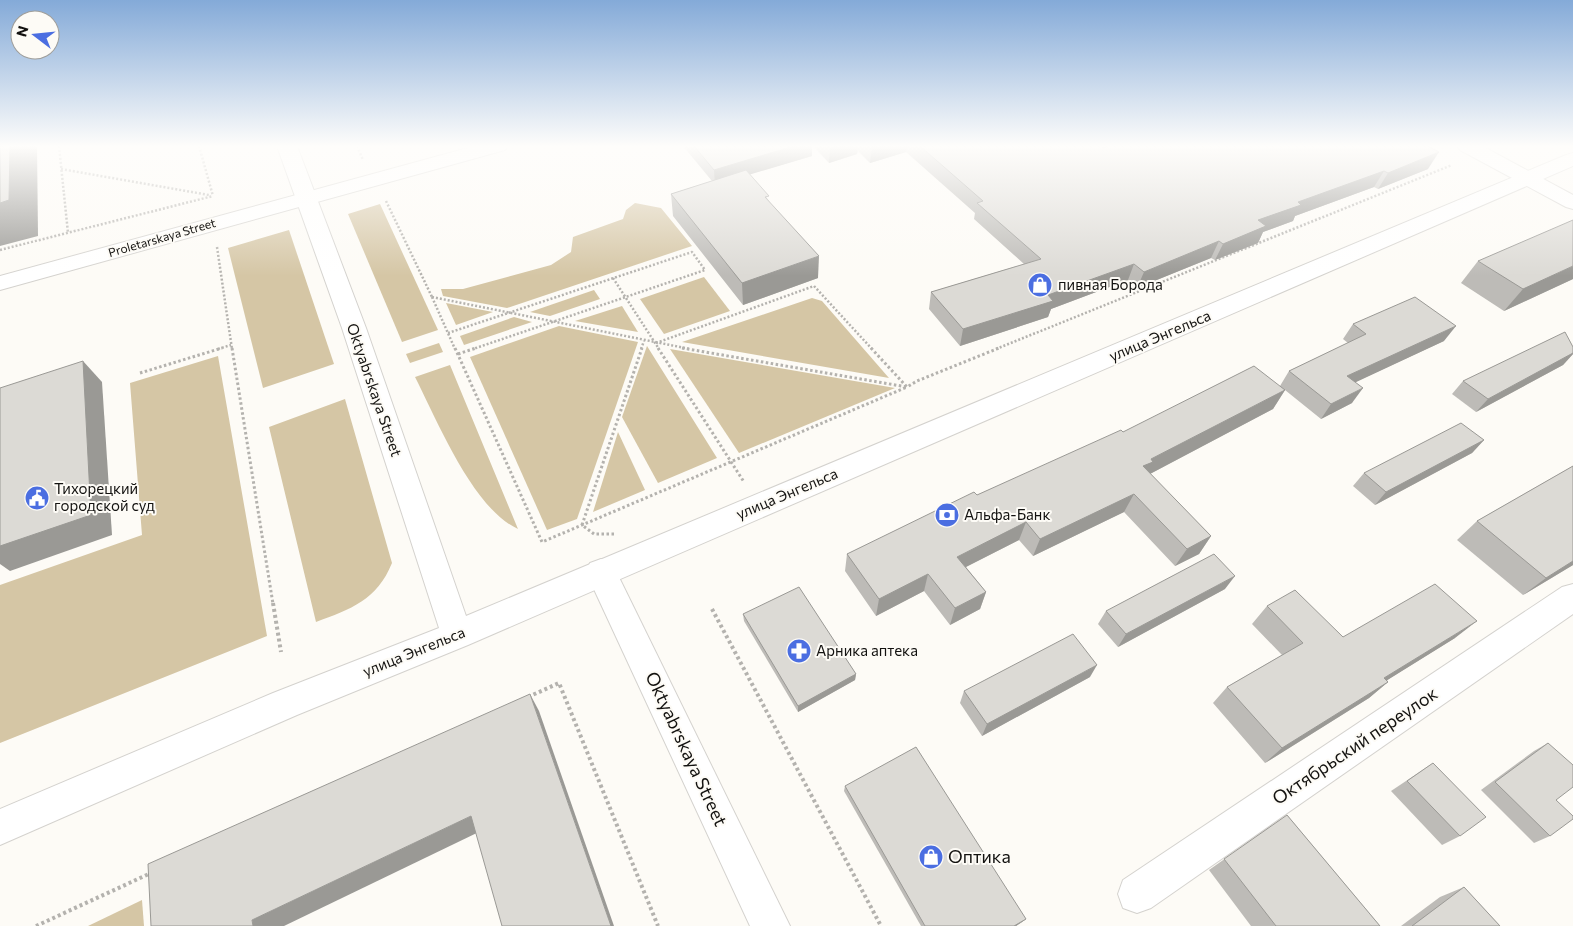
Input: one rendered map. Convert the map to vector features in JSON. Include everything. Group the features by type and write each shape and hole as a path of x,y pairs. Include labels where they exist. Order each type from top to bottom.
{"main road":[{"name":"Oktyabrskaya Street","path":"304,189 457,635"},
{"name":"Proletarskaya Street","path":"0,283 340,189"},
{"name":"улица Энгельса","path":"0,827 285,704 457,635 601,572 1505,189"},
{"path":"1548,189 1573,203"},
{"name":"Oktyabrskaya Street","path":"601,572 770,926"},
{"name":"Октябрьский переулок","path":"1137,894 1573,597"}],"path":[{"path":"63,189 68,233"},
{"path":"173,189 213,196"},
{"path":"211,189 213,196"},
{"path":"384,197 432,297 542,542 907,387 917,381 1379,189"},
{"path":"0,250 213,196"},
{"path":"217,244 231,345 281,652"},
{"path":"448,333 692,252 705,270 458,354"},
{"path":"613,278 745,482 736,487"},
{"path":"655,343 814,286 907,387"},
{"path":"432,297 655,343 907,387"},
{"path":"582,525 644,340"},
{"path":"140,373 231,345"},
{"path":"712,609 881,926"},
{"path":"523,700 559,683 658,926"},
{"path":"36,926 157,870"},
{"path":"44,926 48,920"}],"shaded area":[{"path":"635,203 661,208 692,246 507,308 443,296 441,289 463,289 551,265 571,252 573,237 623,219 626,210"},
{"path":"380,204 438,330 402,342 348,214"},
{"path":"289,230 334,364 263,388 228,248"},
{"path":"704,277 730,311 664,334 640,299"},
{"path":"594,290 600,299 550,316 530,312"},
{"path":"812,298 822,301 889,378 682,342"},
{"path":"446,303 493,312 456,325"},
{"path":"622,306 638,332 575,321"},
{"path":"514,317 532,322 464,345 460,336"},
{"path":"559,326 638,342 577,519 547,530 470,357"},
{"path":"439,343 443,352 410,363 406,354"},
{"path":"647,346 717,458 658,483 622,417"},
{"path":"670,349 895,388 739,453"},
{"path":"218,356 267,636 0,743 0,585 142,535 130,383"},
{"path":"450,365 518,529 502,518 486,503 471,483 445,439 415,377"},
{"path":"345,399 392,563 379,586 362,602 316,622 269,427"},
{"path":"618,432 645,490 593,512"},
{"path":"142,900 144,926 88,926"}],"building":[{"path":"0,189 9,189 9,200 0,203"},
{"path":"686,189 763,189 769,196 765,197 819,256 742,283 671,194"},
{"path":"969,189 1333,189 1298,202 1301,205 1258,220 1266,226 1223,244 1219,241 1144,272 1134,264 1048,295 1053,301 963,329 931,292 1041,259 977,203 983,201"},
{"path":"1573,220 1573,266 1523,289 1478,261"},
{"path":"1415,297 1456,326 1347,376 1363,388 1331,404 1289,371 1366,334 1353,324"},
{"path":"1565,332 1573,347 1573,353 1488,399 1463,381"},
{"path":"83,361 91,515 0,546 0,388"},
{"path":"1254,366 1285,390 1151,459 1153,462 1143,466 1211,536 1187,549 1134,494 1040,539 1026,522 957,557 986,592 955,608 928,574 879,599 847,554 974,492 977,495 1121,430 1123,432"},
{"path":"1461,423 1484,440 1386,492 1364,473"},
{"path":"1573,466 1573,561 1546,578 1477,521"},
{"path":"1214,554 1235,576 1126,634 1106,611"},
{"path":"1435,584 1477,621 1384,678 1388,682 1282,748 1227,687 1303,643 1267,606 1295,590 1343,637"},
{"name":"Арника аптека","path":"799,587 856,674 798,706 743,614"},
{"path":"1073,634 1097,665 987,724 964,691"},
{"path":"530,694 611,926 502,926 471,816 252,920 253,926 151,926 148,864"},
{"path":"1548,743 1573,765 1573,787 1556,800 1573,816 1573,819 1550,836 1495,782"},
{"name":"Оптика","path":"916,747 1026,919 1014,926 925,926 845,786"},
{"path":"1433,763 1486,817 1460,836 1407,781"},
{"path":"1287,815 1380,926 1276,926 1224,859"},
{"path":"1464,887 1500,926 1412,926"}],"place":[{"name":"пивная Борода","path":"1040,285"},
{"name":"Тихорецкий городской суд","path":"37,498"},
{"name":"Альфа-Банк","path":"947,515"},
{"name":"Арника аптека","path":"799,651"},
{"name":"Оптика","path":"931,857"}]}
